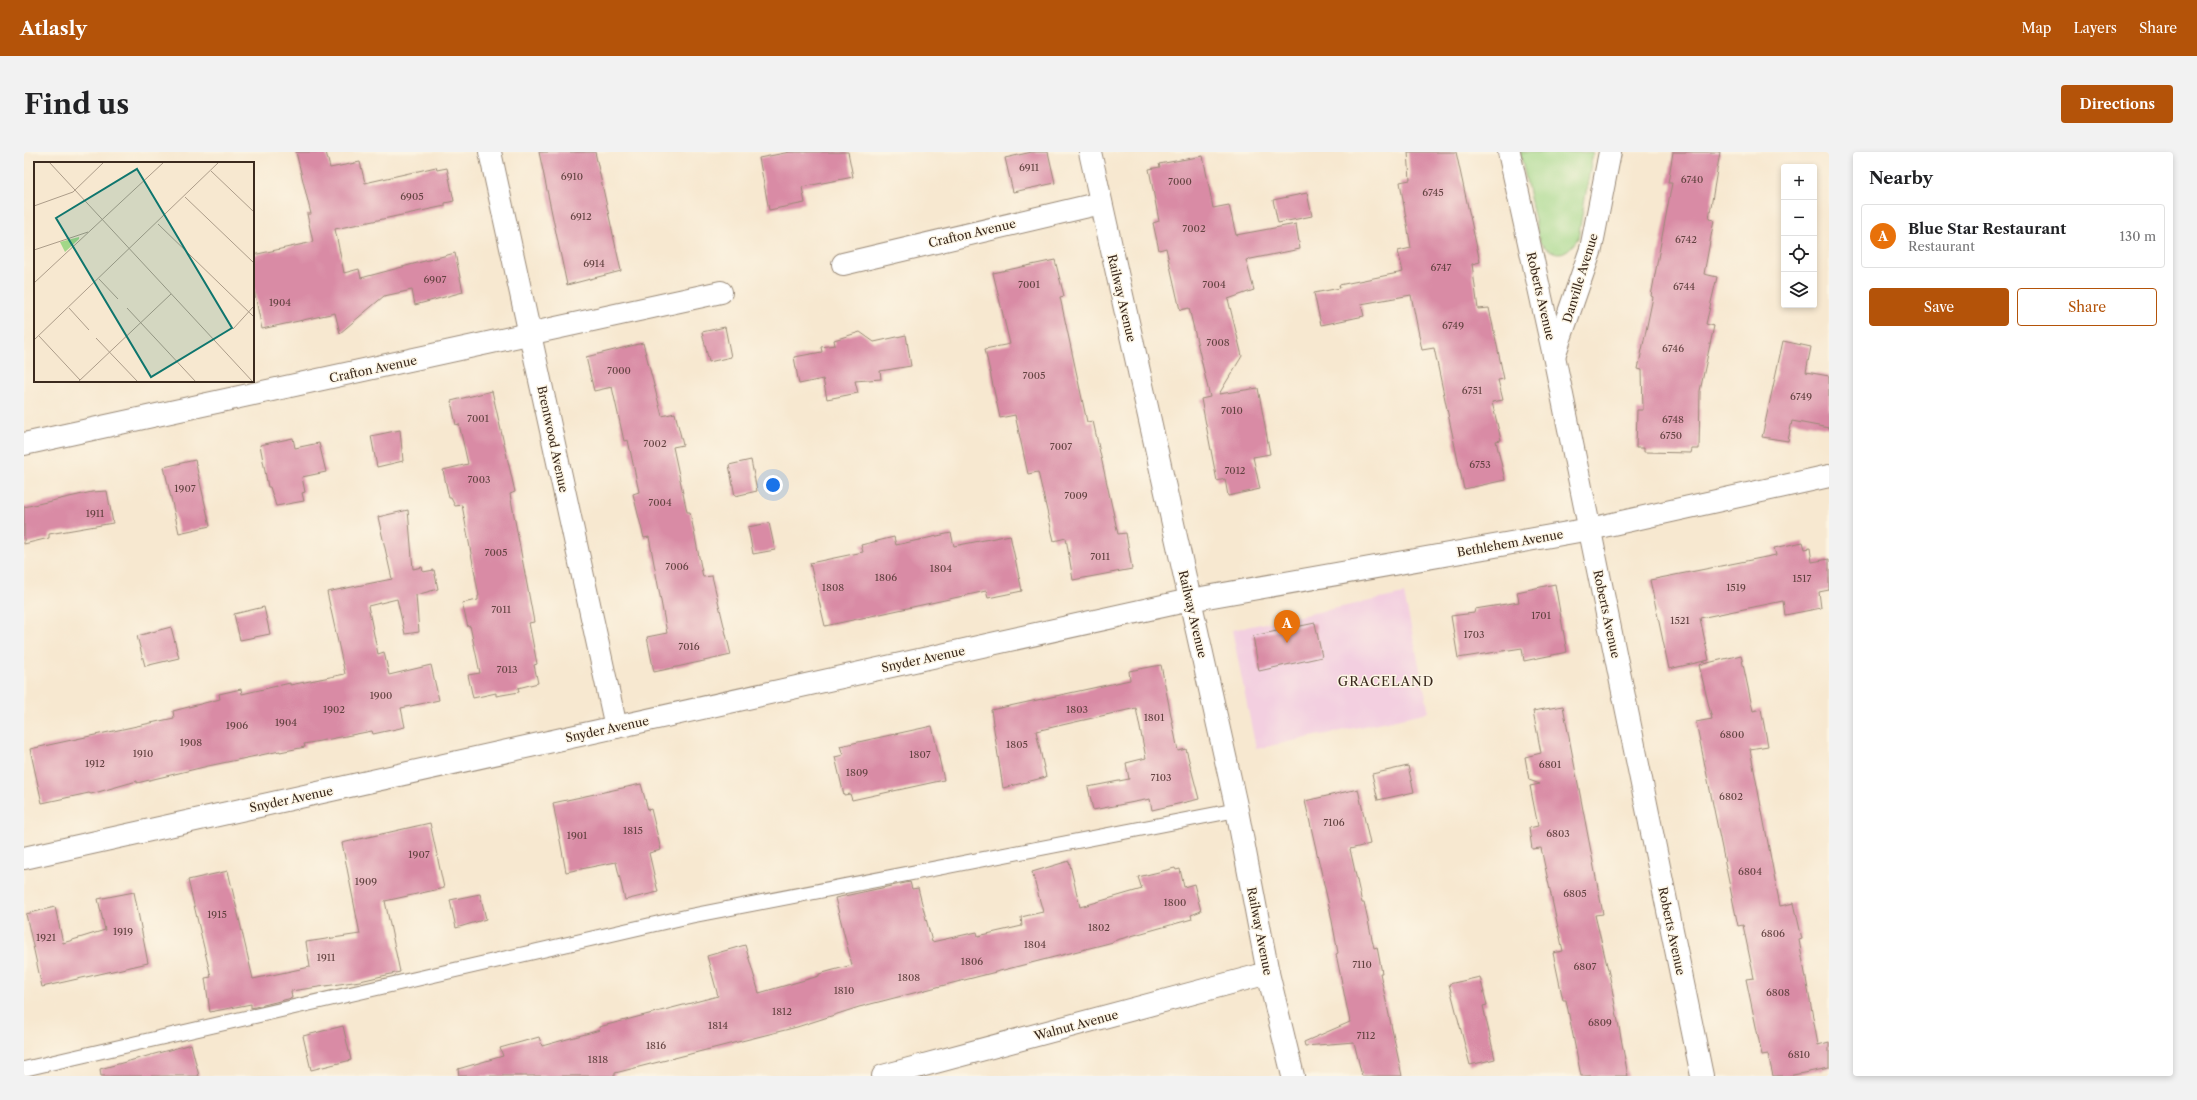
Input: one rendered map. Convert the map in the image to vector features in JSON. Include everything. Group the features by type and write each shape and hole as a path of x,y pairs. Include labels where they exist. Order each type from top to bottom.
{"street":[{"name":"Brentwood Avenue","path":"490,152 616,727"},
{"name":"Railway Avenue","path":"1090,152 1237,810 1268,973 1293,1076"},
{"name":"Roberts Avenue","path":"1509,152 1554,356 1702,1076"},
{"name":"Danville Avenue","path":"1554,356 1591,249 1610,152"},
{"name":"Crafton Avenue","path":"843,264 1101,203"},
{"name":"Crafton Avenue","path":"24,444 721,292"},
{"name":"Bethlehem Avenue","path":"1190,600 1590,529 1829,476"},
{"name":"Snyder Avenue","path":"24,858 1190,600"},
{"name":"Walnut Avenue","path":"883,1076 1268,973"}],"lane":[{"path":"24,1069 690,916 1237,810"}],"shaded area":[{"path":"1404,594 1429,712 1256,749 1232,630"}],"green space":[{"path":"1520,152 1593,152 1578,238 1574,244 1561,253 1551,251 1540,243"}],"building":[{"path":"296,152 326,152 330,168 360,162 365,183 436,167 437,170 447,168 454,201 445,203 445,206 335,229 344,273 359,269 361,278 455,253 463,292 415,305 412,290 384,296 340,333 335,313 262,329 254,290 254,255 313,242 307,214 311,214"},
{"path":"539,152 595,152 621,271 567,285"},
{"path":"790,152 848,152 853,177 802,187 805,203 769,210 759,158"},
{"path":"1032,152 1048,152 1055,183 1013,192 1005,158"},
{"path":"1408,152 1456,152 1480,262 1472,264 1478,309 1489,308 1504,379 1498,380 1503,400 1492,402 1501,440 1496,441 1505,480 1464,489 1434,348 1422,350 1411,295 1361,304 1364,316 1321,325 1314,293 1340,288 1339,285 1403,272 1398,251 1411,248 1400,182 1410,180"},
{"path":"1673,152 1720,152 1709,219 1714,220 1704,274 1717,277 1706,324 1714,326 1700,391 1699,449 1692,449 1691,453 1644,452 1644,448 1636,448 1637,410 1643,410 1642,370 1638,369 1653,297 1651,296 1672,183 1668,183"},
{"path":"1203,156 1213,208 1229,205 1236,235 1296,224 1300,249 1246,260 1254,290 1228,299 1242,356 1219,394 1258,388 1270,454 1253,457 1260,489 1228,496 1225,479 1217,481 1201,399 1210,397 1189,308 1180,310 1166,248 1159,250 1153,223 1159,221 1149,169 1160,167 1159,164"},
{"path":"1307,193 1312,216 1278,223 1273,200"},
{"path":"1055,260 1064,296 1060,297 1087,422 1093,421 1118,534 1126,533 1132,569 1073,580 1066,538 1054,541 1038,472 1028,474 1015,415 1000,418 985,349 1010,344 993,273"},
{"path":"725,327 731,357 709,362 702,332"},
{"path":"860,332 874,342 906,335 911,366 880,371 881,379 855,381 858,393 827,399 823,379 799,384 794,357 822,352 821,347 835,345 834,340"},
{"path":"1783,341 1811,347 1806,372 1829,376 1829,428 1792,421 1788,441 1762,437"},
{"path":"643,343 662,416 675,413 683,445 673,447 687,512 690,512 703,577 712,576 731,655 654,672 647,637 667,633 649,537 644,538 633,494 639,492 628,440 624,441 612,387 594,391 586,357"},
{"path":"492,391 515,492 510,494 534,622 529,623 537,664 534,665 538,683 518,688 519,692 496,696 496,693 473,698 468,675 480,673 470,626 468,627 462,603 478,600 479,596 462,505 455,506 451,498 449,498 443,470 468,464 459,424 456,425 451,401"},
{"path":"400,430 403,461 377,467 371,436"},
{"path":"293,438 295,448 319,443 326,472 302,477 305,492 302,493 304,501 276,506 270,487 268,487 260,445"},
{"path":"195,460 210,526 179,533 164,467"},
{"path":"751,460 757,491 735,496 729,465"},
{"path":"107,491 113,523 49,534 49,538 24,544 24,507 92,492"},
{"path":"408,510 413,569 422,567 423,572 434,570 438,589 416,595 419,632 405,634 397,599 368,606 378,654 384,652 389,675 431,665 439,700 401,708 405,727 373,734 372,731 304,744 305,747 208,766 137,783 137,781 91,794 89,793 42,803 30,749 174,718 173,711 220,699 219,694 241,689 242,694 290,683 290,685 345,674 327,592 392,579 378,517"},
{"path":"769,523 775,550 753,554 748,527"},
{"path":"951,533 954,546 1010,535 1022,591 988,598 986,591 825,626 810,563 863,552 861,545 894,537 896,545"},
{"path":"1803,542 1805,549 1810,548 1812,562 1829,559 1829,590 1819,592 1821,608 1785,615 1783,601 1700,618 1709,660 1669,669 1650,580 1776,555 1774,548"},
{"path":"1555,584 1567,652 1524,661 1522,648 1458,658 1451,616 1474,613 1475,609 1519,602 1517,592"},
{"path":"264,607 270,634 240,640 234,614"},
{"path":"1315,623 1322,657 1259,671 1253,636"},
{"path":"171,627 179,658 145,666 137,636"},
{"path":"1741,655 1753,711 1761,709 1768,746 1750,749 1780,906 1794,903 1802,939 1799,940 1818,1045 1829,1042 1829,1068 1788,1076 1773,1076 1768,1054 1762,1055 1746,979 1754,978 1743,925 1738,926 1696,722 1712,719 1699,665"},
{"path":"1161,665 1178,751 1186,749 1199,799 1152,810 1150,799 1093,810 1088,787 1129,779 1126,763 1146,758 1136,708 1036,731 1046,777 1003,788 991,710 1130,680 1129,671"},
{"path":"1563,706 1603,914 1595,915 1610,978 1628,1076 1581,1076 1566,1000 1563,1000 1553,953 1563,951 1541,848 1532,849 1529,828 1538,826 1530,786 1540,784 1529,780 1525,757 1541,753 1533,711"},
{"path":"932,726 944,780 852,800 850,794 844,795 835,757 843,755 840,746"},
{"path":"1408,766 1414,792 1378,800 1372,774"},
{"path":"641,784 648,810 651,809 661,850 649,853 658,892 625,900 616,862 566,872 553,803"},
{"path":"1358,789 1370,844 1350,849 1374,948 1377,947 1382,973 1380,973 1402,1076 1362,1076 1354,1042 1305,1046 1304,1042 1350,1022 1336,954 1338,953 1330,910 1305,801"},
{"path":"430,823 444,888 385,901 400,972 360,981 291,991 292,998 251,1008 251,1004 210,1012 205,978 211,977 188,880 228,871 253,979 310,967 306,942 360,934 342,843"},
{"path":"1069,861 1080,907 1142,889 1138,877 1175,868 1176,870 1180,869 1184,887 1194,884 1201,911 1191,915 1192,919 1113,942 859,1007 797,1027 615,1073 615,1076 459,1076 458,1069 503,1056 500,1048 539,1037 542,1046 600,1030 599,1027 718,996 707,956 745,945 759,993 852,965 835,898 910,882 912,889 918,888 932,942 977,932 978,936 1022,926 1021,917 1043,912 1032,872"},
{"path":"134,892 148,963 42,987 26,914 55,907 63,943 105,930 98,899"},
{"path":"480,894 486,919 456,928 450,900"},
{"path":"1480,977 1487,1005 1483,1006 1495,1059 1470,1065 1449,984"},
{"path":"343,1026 351,1060 311,1070 303,1036"},
{"path":"191,1044 199,1076 101,1076 100,1069"}],"place":[{"name":"Blue Star Restaurant","path":"1287,643"}],"district":[{"name":"GRACELAND","path":"1386,681"}]}
